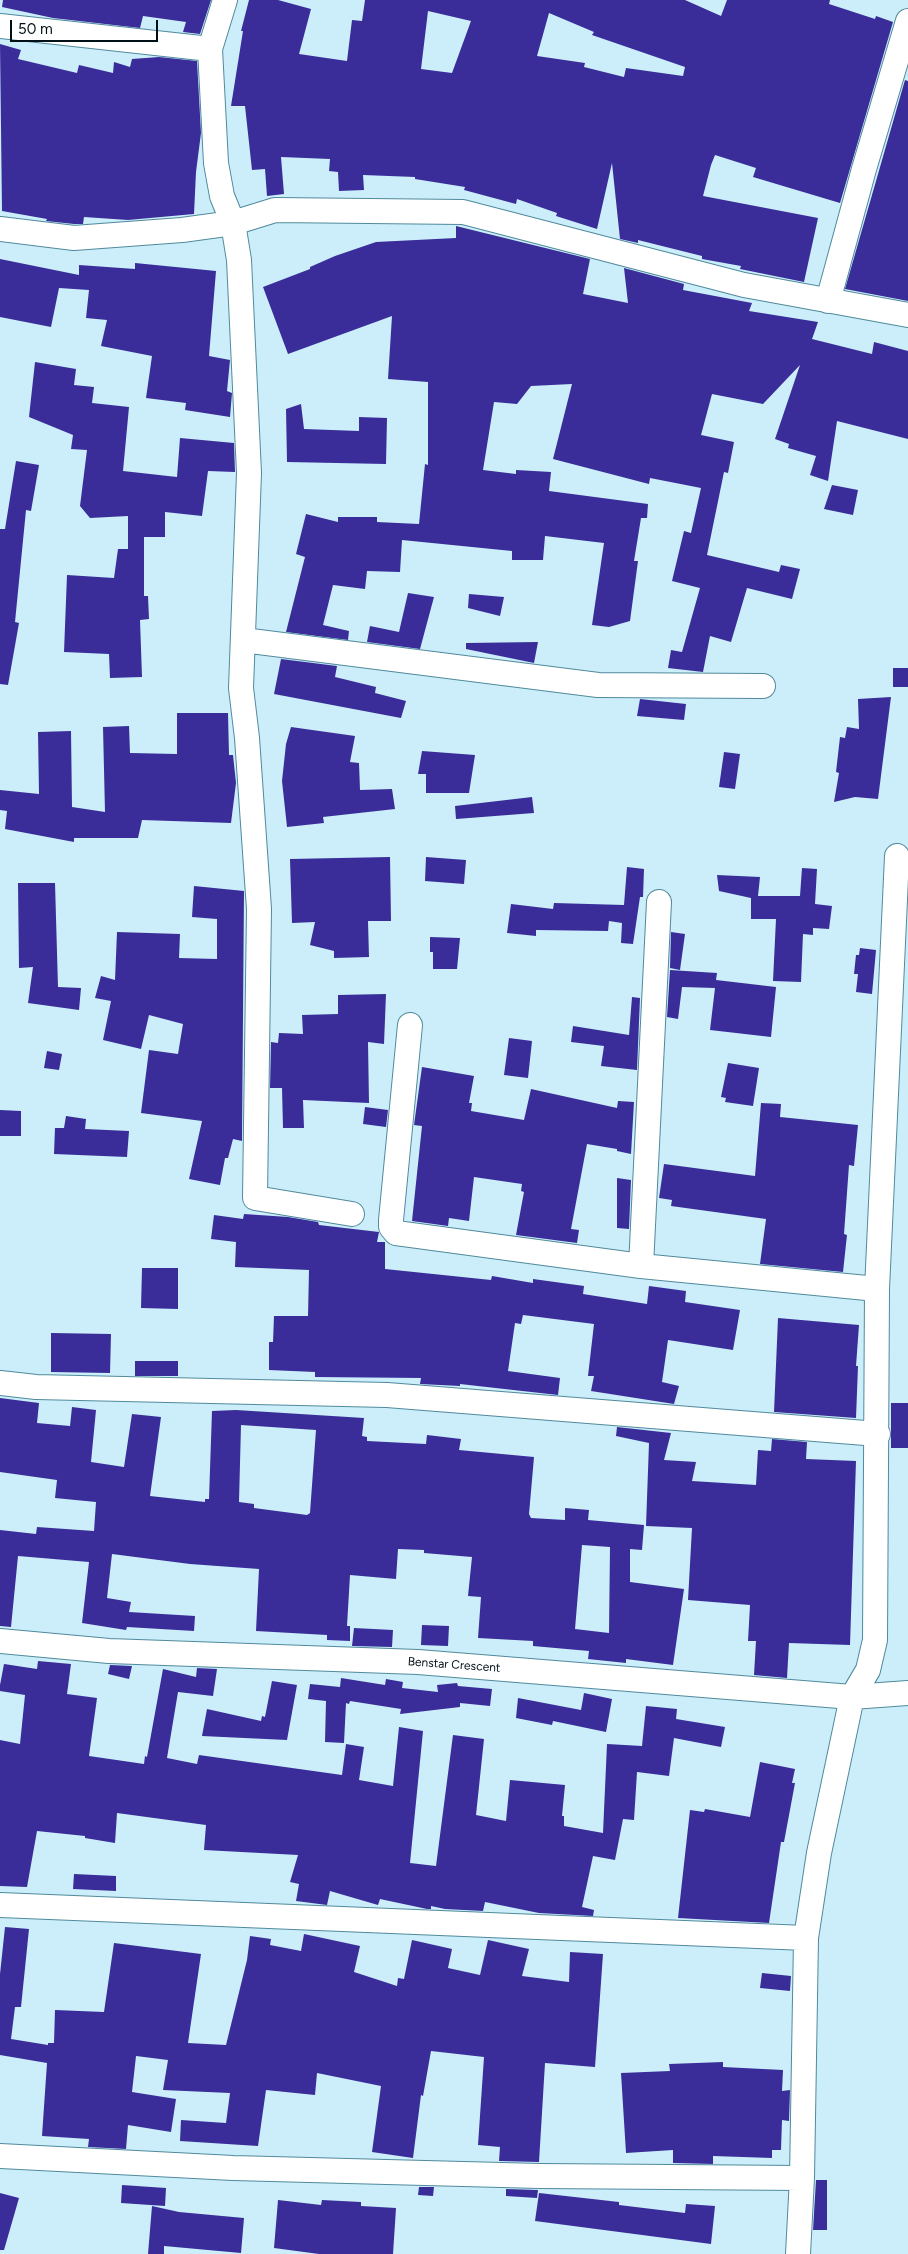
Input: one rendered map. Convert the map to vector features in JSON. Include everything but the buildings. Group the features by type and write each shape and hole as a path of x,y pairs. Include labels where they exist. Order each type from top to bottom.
{"street":[{"path":"225,0 210,48 216,163 222,196 233,223 239,260 249,474 241,688 247,738 259,909 255,1198 352,1214"},
{"path":"828,301 901,74 908,21"},
{"path":"0,26 210,48"},
{"path":"0,228 74,238 182,230 233,223 275,210 463,212 744,285 908,315"},
{"path":"243,640 598,684 763,686"},
{"path":"798,2254 802,2178 806,1938 820,1853 852,1697 868,1670 875,1640 878,1434 877,1289 897,856"},
{"path":"640,1266 659,902"},
{"path":"410,1025 391,1220 391,1227 396,1233 640,1266 877,1289"},
{"path":"0,1384 36,1387 387,1395 878,1434"},
{"name":"Benstar Crescent","path":"0,1641 109,1651 418,1662 852,1697 908,1693"},
{"path":"0,1905 806,1938"},
{"path":"0,2156 272,2169 540,2176 802,2178"}]}
